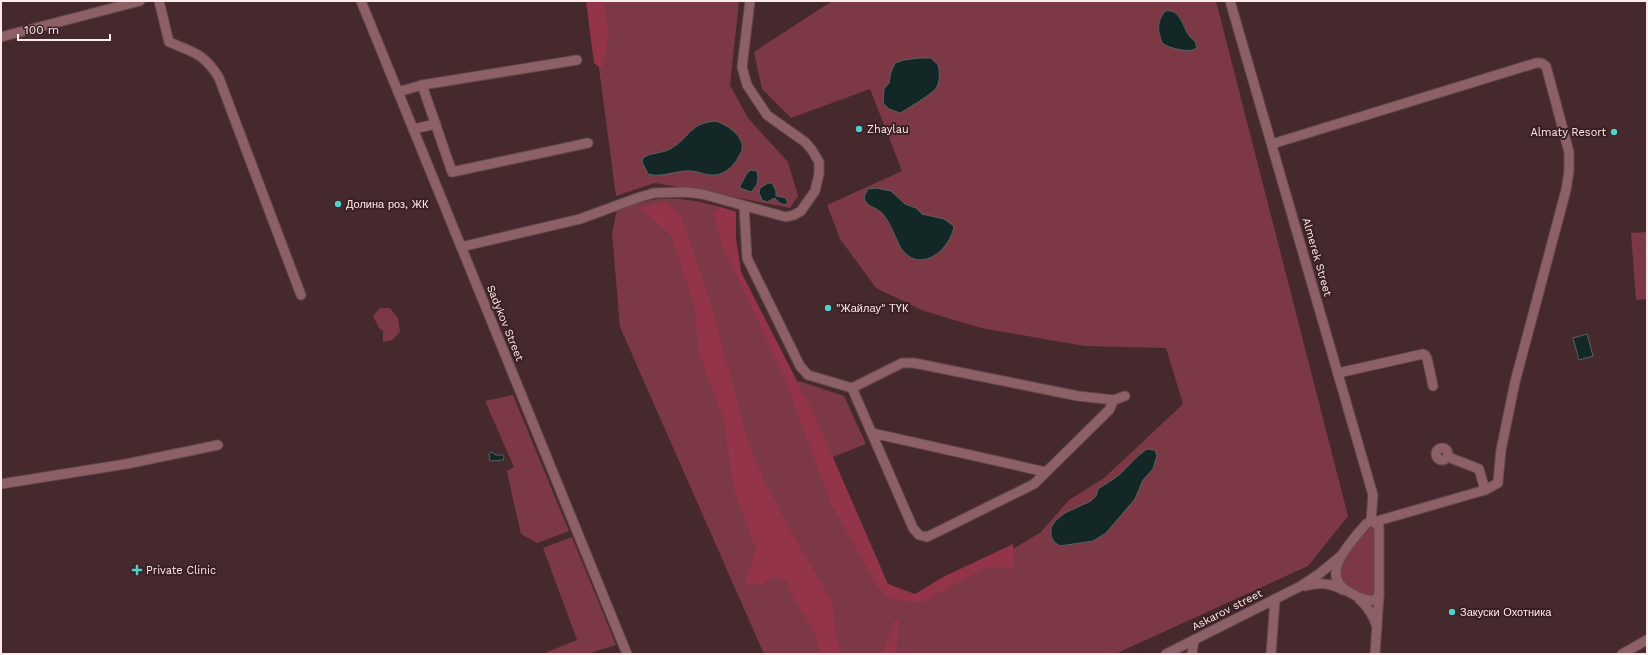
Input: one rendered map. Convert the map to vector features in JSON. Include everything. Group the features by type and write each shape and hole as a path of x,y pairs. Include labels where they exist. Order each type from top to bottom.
{"street":[{"path":"1,37 140,1"},
{"path":"159,1 169,42 200,55 209,62 219,78 301,295"},
{"name":"Sadykov Street","path":"361,1 627,654"},
{"path":"461,247 580,219 654,193 685,192 702,194 786,217 801,211 816,191 819,174 819,162 812,150 798,136 784,128 767,115 747,85 742,67 750,1"},
{"name":"Almerek Street","path":"1230,1 1373,495 1373,521 1379,527 1379,595 1377,628"},
{"path":"398,92 422,85 577,60"},
{"path":"1272,144 1536,63 1546,66 1569,152 1569,171 1566,190 1515,382 1501,450 1498,483 1485,490 1366,524 1342,555 1336,566 1337,579 1344,589 1356,596 1366,605 1374,618 1377,628 1375,654"},
{"path":"422,85 452,172 588,144"},
{"path":"413,130 436,124"},
{"path":"744,206 747,258 800,366 808,375 852,388 902,363 914,362 1078,396 1114,400 1125,396"},
{"path":"1338,374 1423,354 1427,358 1433,386"},
{"path":"852,388 913,528 919,535 927,537 1034,484 1109,410 1114,400"},
{"path":"872,433 1046,472"},
{"path":"1,484 126,464 218,445"},
{"path":"1448,457 1479,469 1485,490"},
{"path":"1299,587 1319,574 1342,555"},
{"path":"1299,587 1318,583 1332,584 1367,601 1375,600 1379,595"},
{"name":"Askarov street","path":"1166,654 1299,587"},
{"path":"1271,654 1275,599"},
{"path":"1192,654 1194,640"},
{"path":"1622,654 1647,640"}],"shaded area":[{"path":"586,1 603,1 609,32 602,69 594,63"},
{"path":"590,1 739,1 730,85 748,118 788,162 798,196 790,208 655,183 616,196"},
{"path":"832,1 1216,1 1348,516 1308,566 1115,654 764,654 620,327 612,233 617,210 647,201 669,198 692,200 736,212 736,240 741,272 795,383 799,381 844,396 866,444 828,459 889,591 918,596 989,563 1041,532 1069,500 1104,478 1183,404 1166,348 1084,346 981,328 924,311 876,288 840,239 827,205 902,171 870,89 791,118 762,89 754,52"},
{"path":"665,202 681,215 713,310 746,436 763,478 794,537 832,601 837,642 841,654 820,654 813,629 794,599 786,581 774,576 761,585 745,583 756,549 733,487 724,420 698,350 695,307 671,235 640,208"},
{"path":"720,207 736,212 736,240 741,272 814,414 888,584 915,594 943,577 1013,544 1014,568 984,568 923,602 900,601 886,596 878,587 832,505 787,383 723,247 716,225 714,212"},
{"path":"1647,232 1647,299 1636,300 1631,233"},
{"path":"380,308 390,308 398,318 400,332 392,340 383,342 383,331 379,328 373,316"},
{"path":"513,395 569,531 537,543 521,534 507,471 514,467 485,401"},
{"path":"1367,527 1376,528 1375,593 1367,597 1355,592 1345,585 1341,578 1340,570 1341,562 1345,554"},
{"path":"572,537 616,645 587,654 547,654 547,652 577,640 543,548"},
{"path":"899,620 896,654 883,654 894,621"}],"water":[{"path":"1165,11 1176,13 1191,38 1195,41 1197,48 1193,50 1184,50 1169,47 1162,43 1159,23"},
{"path":"919,58 931,58 938,65 939,82 937,87 926,97 900,113 889,109 883,103 884,89 889,83 891,72 895,63"},
{"path":"715,121 734,131 741,140 742,145 742,151 738,158 733,165 723,173 707,175 691,171 682,171 662,175 648,174 642,162 643,158 670,149 677,145 694,128 699,125"},
{"path":"751,170 757,171 758,177 757,185 751,192 740,188 740,186 747,173"},
{"path":"768,183 772,183 776,191 776,196 786,198 788,204 780,203 775,198 767,202 762,200 759,193 760,188"},
{"path":"876,188 891,191 905,204 916,208 922,214 944,219 954,226 948,242 935,255 927,259 919,260 911,258 900,246 883,214 865,201 864,197 868,189"},
{"path":"1587,334 1593,356 1579,360 1573,338"},
{"path":"1147,449 1155,450 1157,456 1153,469 1143,480 1135,499 1106,533 1093,541 1060,546 1054,542 1051,536 1051,527 1056,520 1065,513 1091,501 1096,496 1098,489 1119,475"},
{"path":"491,452 496,455 503,455 503,460 490,461 489,454"}],"place":[{"name":"Zhaylau","path":"859,129"},
{"name":"Almaty Resort","path":"1614,132"},
{"name":"Долина роз, ЖК","path":"338,204"},
{"name":"\"Жайлау\" ТҮК","path":"828,308"},
{"name":"Private Clinic","path":"137,570"},
{"name":"Закуски Охотника","path":"1452,612"}]}
